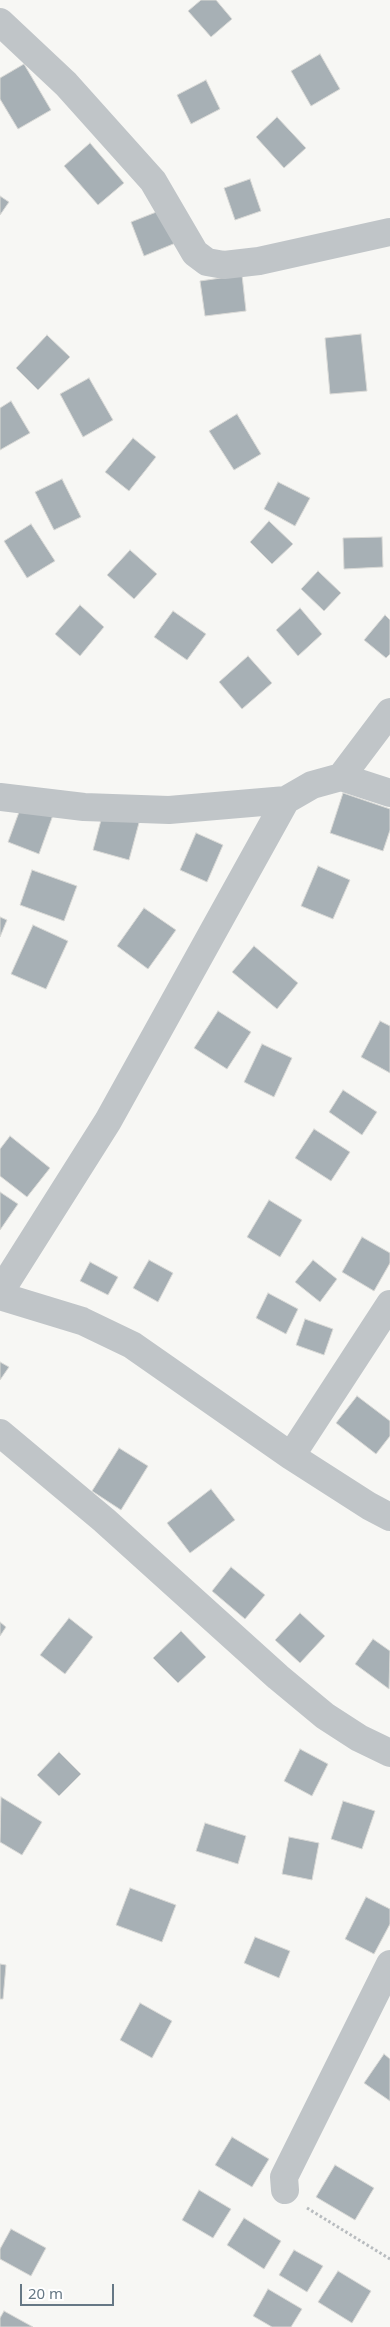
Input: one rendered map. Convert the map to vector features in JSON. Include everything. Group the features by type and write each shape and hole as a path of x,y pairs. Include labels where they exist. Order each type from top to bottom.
{"street":[{"path":"2,28 66,84 153,181 195,253 208,262 224,265 259,261 390,232"},
{"path":"342,778 390,712"},
{"path":"0,796 84,807 169,810 286,800 312,784 342,778 390,793"},
{"path":"0,1292 108,1121 286,800"},
{"path":"0,1296 82,1321 132,1345 291,1456 369,1506 390,1517"},
{"path":"291,1456 390,1304"},
{"path":"0,1433 104,1520 278,1677 326,1716 359,1738 390,1753"},
{"path":"285,2190 284,2177 390,1964"}],"path":[{"path":"285,2190 293,2200 390,2259"}],"building":[{"path":"201,0 216,0 232,19 211,37 188,11"},
{"path":"320,54 340,89 311,106 291,71"},
{"path":"24,64 51,110 18,129 0,99 0,78"},
{"path":"206,80 220,109 191,124 177,95"},
{"path":"277,117 306,148 284,168 256,137"},
{"path":"90,143 124,183 98,205 64,166"},
{"path":"250,179 261,211 235,220 224,188"},
{"path":"0,196 9,202 0,215"},
{"path":"164,209 178,242 144,256 131,222"},
{"path":"242,275 246,311 205,316 200,281"},
{"path":"361,334 367,391 330,394 325,338"},
{"path":"47,335 70,357 38,390 16,368"},
{"path":"89,378 113,420 83,437 60,394"},
{"path":"11,401 30,433 0,450 0,408"},
{"path":"237,414 261,454 234,470 209,431"},
{"path":"133,438 156,457 129,491 105,472"},
{"path":"62,479 81,517 54,530 35,492"},
{"path":"278,482 310,498 295,526 264,509"},
{"path":"269,521 293,544 272,564 250,542"},
{"path":"31,524 55,561 27,578 4,541"},
{"path":"382,537 383,567 344,569 343,538"},
{"path":"130,550 157,574 134,599 107,575"},
{"path":"318,571 341,593 324,611 301,589"},
{"path":"80,605 104,627 80,656 55,634"},
{"path":"300,608 322,634 298,656 276,630"},
{"path":"173,611 206,634 187,660 154,637"},
{"path":"385,615 390,620 390,654 386,658 364,640"},
{"path":"248,656 272,683 242,709 219,682"},
{"path":"343,793 390,809 390,830 383,851 330,833"},
{"path":"22,804 53,815 39,854 8,842"},
{"path":"104,809 140,819 129,860 93,850"},
{"path":"196,833 223,845 207,882 180,870"},
{"path":"318,866 350,880 333,919 301,906"},
{"path":"32,870 77,886 64,921 20,905"},
{"path":"144,908 176,930 148,969 117,946"},
{"path":"0,917 7,920 0,937"},
{"path":"33,925 68,941 46,989 11,974"},
{"path":"254,946 298,983 277,1009 232,972"},
{"path":"218,1011 251,1032 227,1069 194,1048"},
{"path":"380,1021 390,1026 390,1073 361,1057"},
{"path":"262,1044 292,1058 274,1097 244,1082"},
{"path":"343,1090 377,1112 362,1135 329,1112"},
{"path":"314,1129 350,1152 331,1181 295,1158"},
{"path":"10,1136 50,1168 27,1197 0,1176 0,1149"},
{"path":"0,1192 18,1204 0,1230"},
{"path":"269,1200 302,1220 280,1257 247,1237"},
{"path":"362,1237 390,1253 390,1263 374,1291 342,1272"},
{"path":"149,1260 173,1273 158,1302 133,1288"},
{"path":"313,1260 337,1279 320,1302 295,1282"},
{"path":"90,1262 118,1277 108,1295 80,1281"},
{"path":"268,1293 298,1309 286,1334 256,1318"},
{"path":"305,1319 333,1329 324,1355 296,1345"},
{"path":"0,1362 9,1367 0,1380"},
{"path":"357,1396 390,1421 390,1436 376,1454 336,1423"},
{"path":"119,1448 148,1466 121,1510 92,1491"},
{"path":"211,1489 235,1520 190,1553 167,1523"},
{"path":"231,1567 265,1595 245,1619 212,1591"},
{"path":"300,1613 325,1636 300,1663 275,1640"},
{"path":"69,1618 93,1637 65,1674 40,1655"},
{"path":"0,1622 6,1627 0,1636"},
{"path":"181,1631 206,1657 178,1683 153,1658"},
{"path":"373,1639 390,1651 389,1689 355,1664"},
{"path":"300,1749 328,1764 312,1796 284,1781"},
{"path":"59,1752 81,1774 59,1796 37,1775"},
{"path":"1,1797 42,1822 22,1855 0,1842"},
{"path":"343,1801 375,1811 362,1849 331,1839"},
{"path":"205,1823 246,1836 238,1864 196,1851"},
{"path":"289,1837 319,1843 312,1880 282,1874"},
{"path":"130,1888 176,1905 162,1942 116,1925"},
{"path":"366,1897 390,1909 390,1924 374,1954 345,1939"},
{"path":"255,1937 290,1951 279,1978 244,1963"},
{"path":"0,1964 6,1965 3,1999 0,1999"},
{"path":"140,2003 172,2021 152,2058 120,2040"},
{"path":"384,2054 390,2059 390,2101 364,2083"},
{"path":"232,2137 269,2159 252,2187 215,2165"},
{"path":"335,2165 374,2188 355,2220 316,2197"},
{"path":"199,2190 231,2209 213,2238 182,2220"},
{"path":"244,2218 281,2241 264,2269 227,2245"},
{"path":"11,2229 46,2248 31,2276 0,2259 0,2249"},
{"path":"294,2250 323,2266 307,2292 279,2275"},
{"path":"338,2271 371,2291 352,2323 318,2302"},
{"path":"268,2289 302,2309 291,2327 272,2327 253,2316"},
{"path":"4,2311 33,2327 0,2327 0,2318"}]}
